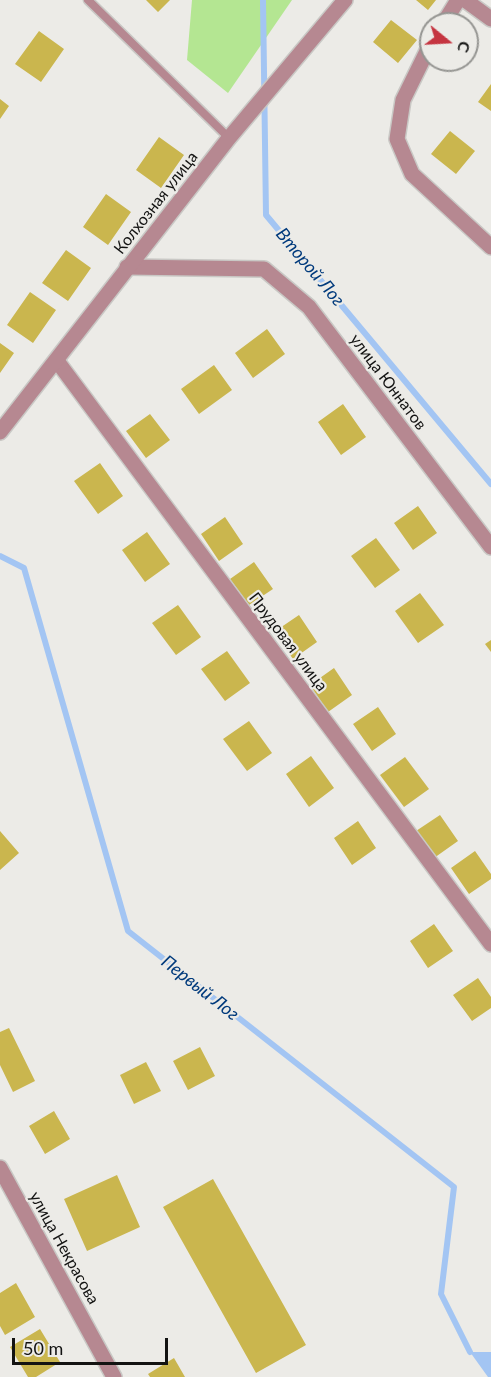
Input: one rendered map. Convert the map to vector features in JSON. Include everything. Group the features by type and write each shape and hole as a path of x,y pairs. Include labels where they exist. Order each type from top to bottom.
{"street":[{"name":"Колхозная улица","path":"0,432 229,138 345,0"},
{"path":"465,0 491,19"},
{"path":"419,67 403,100 397,139 412,174 491,247"},
{"name":"улица Юннатов","path":"128,267 264,268 309,307 491,547"},
{"name":"Прудовая улица","path":"57,361 491,944"},
{"name":"улица Некрасова","path":"0,1168 114,1377"}],"lane":[{"path":"88,0 229,138"}],"green space":[{"path":"192,0 292,0 228,93 187,60"}],"water":[{"path":"470,1352 491,1352 491,1377 488,1377"}],"building":[{"path":"146,0 170,0 158,12"},
{"path":"416,0 436,0 428,10"},
{"path":"391,20 417,40 398,63 373,42"},
{"path":"39,31 64,49 41,82 15,64"},
{"path":"491,84 491,111 478,102"},
{"path":"0,99 9,106 0,119"},
{"path":"450,131 475,151 456,174 431,154"},
{"path":"159,137 184,155 161,188 136,170"},
{"path":"106,194 131,212 108,245 83,227"},
{"path":"66,250 91,268 68,301 42,283"},
{"path":"30,292 56,310 33,343 7,325"},
{"path":"267,329 285,354 253,378 235,353"},
{"path":"0,343 14,353 0,373"},
{"path":"214,365 232,390 199,414 181,389"},
{"path":"343,404 366,437 341,455 318,422"},
{"path":"150,414 170,440 146,458 126,431"},
{"path":"100,463 123,496 98,514 74,481"},
{"path":"418,506 437,533 413,550 394,523"},
{"path":"225,517 243,544 219,561 201,534"},
{"path":"147,532 170,564 145,582 122,550"},
{"path":"376,538 400,570 375,588 351,556"},
{"path":"254,562 273,589 249,605 230,579"},
{"path":"420,593 444,625 418,643 395,611"},
{"path":"178,605 201,637 176,655 152,623"},
{"path":"299,615 317,642 293,659 274,632"},
{"path":"491,640 491,652 485,644"},
{"path":"227,651 250,683 225,701 201,669"},
{"path":"334,668 352,695 328,712 310,685"},
{"path":"378,707 396,734 372,751 353,724"},
{"path":"249,721 272,753 247,771 223,739"},
{"path":"311,756 334,788 309,807 286,774"},
{"path":"405,757 429,789 404,807 380,775"},
{"path":"440,815 458,841 434,858 416,831"},
{"path":"358,821 376,848 352,865 334,838"},
{"path":"0,831 19,853 0,870"},
{"path":"475,851 491,874 491,879 469,894 451,868"},
{"path":"434,924 453,951 428,968 410,941"},
{"path":"478,978 491,997 491,1008 472,1021 453,995"},
{"path":"9,1028 35,1081 13,1092 0,1065 0,1032"},
{"path":"200,1047 215,1076 188,1090 173,1061"},
{"path":"146,1062 161,1091 134,1104 120,1075"},
{"path":"54,1111 70,1139 45,1154 29,1126"},
{"path":"117,1175 140,1227 87,1251 64,1199"},
{"path":"213,1179 306,1345 256,1373 163,1207"},
{"path":"16,1283 35,1317 5,1335 0,1326 0,1293"},
{"path":"40,1329 60,1362 36,1377 28,1377 10,1347"},
{"path":"174,1358 185,1377 150,1377 148,1374"}],"waterway":[{"name":"Второй Лог","path":"263,0 266,215 491,484"},
{"name":"Первый Лог","path":"0,556 24,568 128,931 454,1187 441,1294 470,1352"}]}
